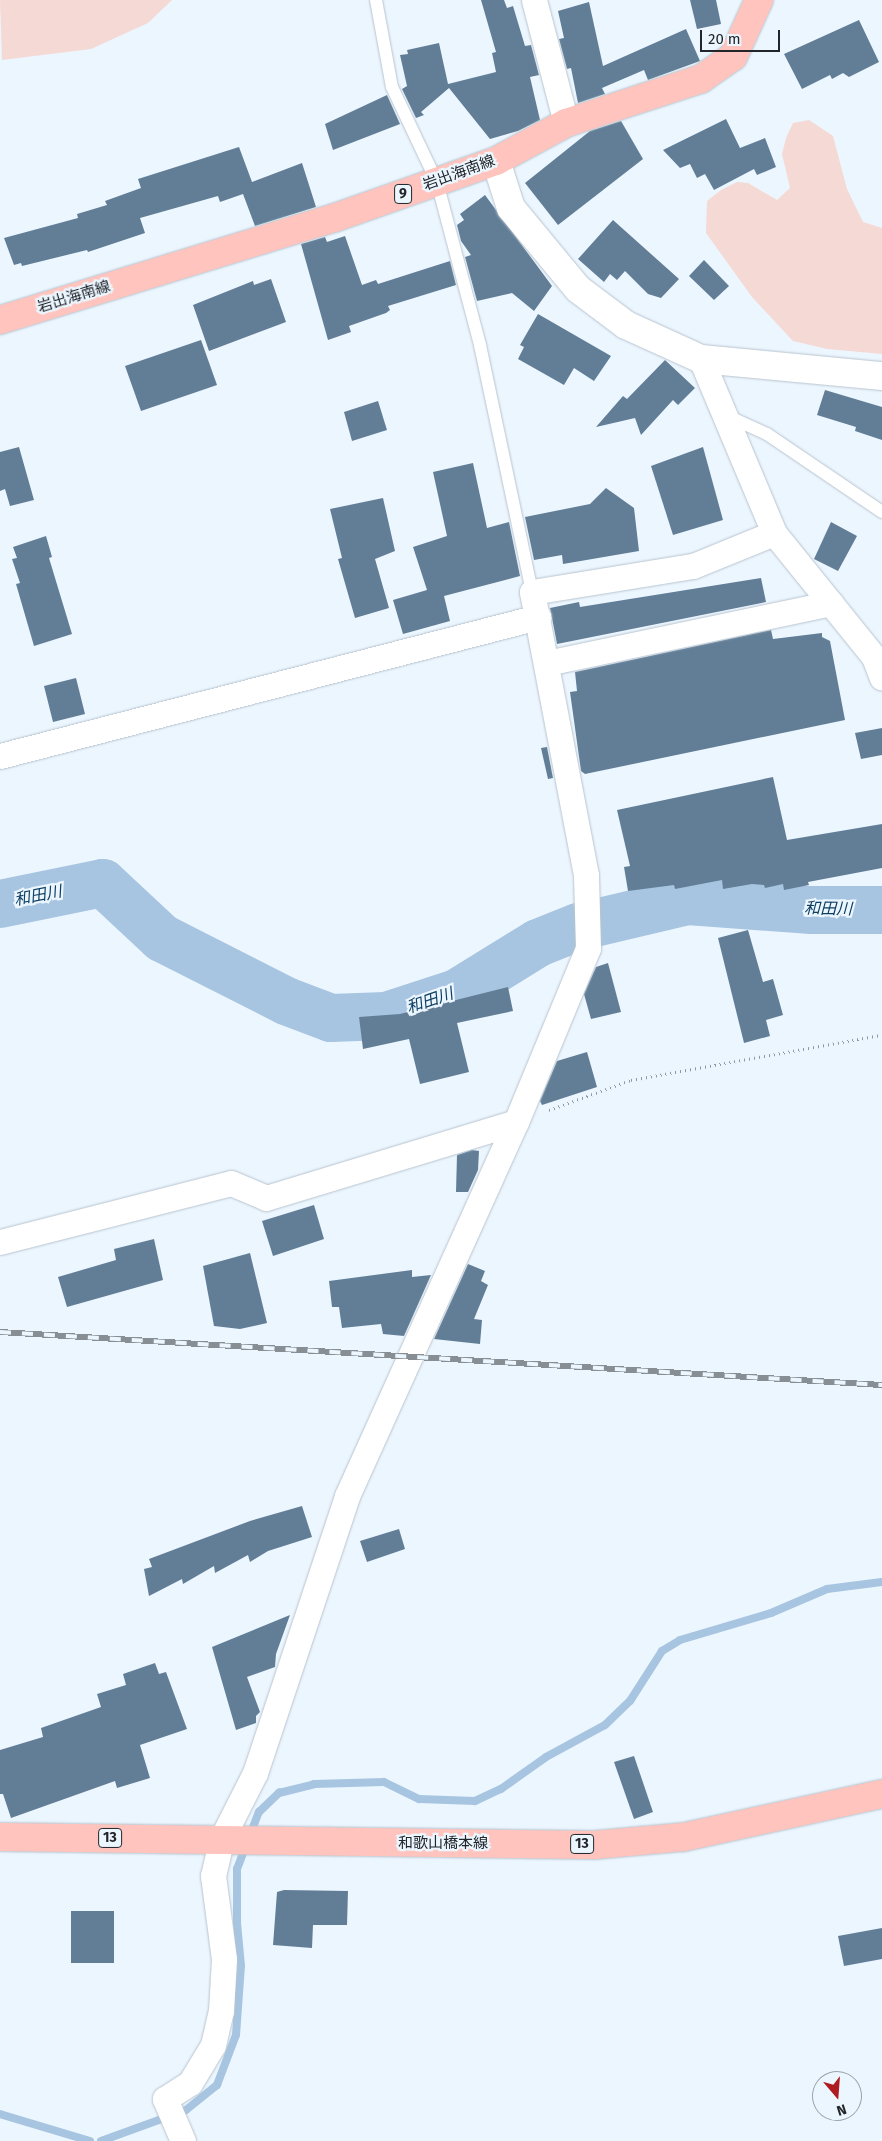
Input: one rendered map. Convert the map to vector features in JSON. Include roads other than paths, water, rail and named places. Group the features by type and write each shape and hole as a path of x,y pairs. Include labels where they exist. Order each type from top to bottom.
{"main road":[{"name":"岩出海南線","path":"0,320 334,218 496,161 566,123 701,79 733,57 759,0"},
{"name":"和歌山橋本線","path":"0,1837 276,1842 594,1844 684,1836 882,1794"}],"street":[{"path":"534,0 566,123"},
{"path":"496,161 511,208 578,289 626,326 701,358 882,376"},
{"path":"701,358 774,534 874,657 882,678"},
{"path":"182,2141 165,2099 190,2083 213,2045 222,2011 224,1960 213,1876 221,1840 256,1773 347,1496 516,1122 588,948 586,875 532,592 693,566 774,534"},
{"path":"547,663 831,604"},
{"path":"0,756 538,617"},
{"path":"0,1242 231,1183 266,1198 516,1122"}],"lane":[{"path":"376,0 392,87 437,182 480,344 532,592"},
{"path":"725,415 767,434 882,512"}],"waterway":[{"name":"和田川","path":"0,904 103,883 162,938 286,1001 331,1018 386,1016 457,993 538,943 578,927 688,901 812,910 882,910"},
{"path":"250,1835 259,1812 279,1793 314,1784 384,1782 419,1799 475,1801 501,1789 546,1757 605,1725 630,1701 662,1651 680,1640 771,1613 827,1589 882,1582"},
{"path":"101,2141 186,2110 217,2085 236,2035 241,1966 237,1923 237,1869 246,1846"},
{"path":"0,2114 90,2141"}],"railway":[{"path":"0,1332 882,1385"}]}
